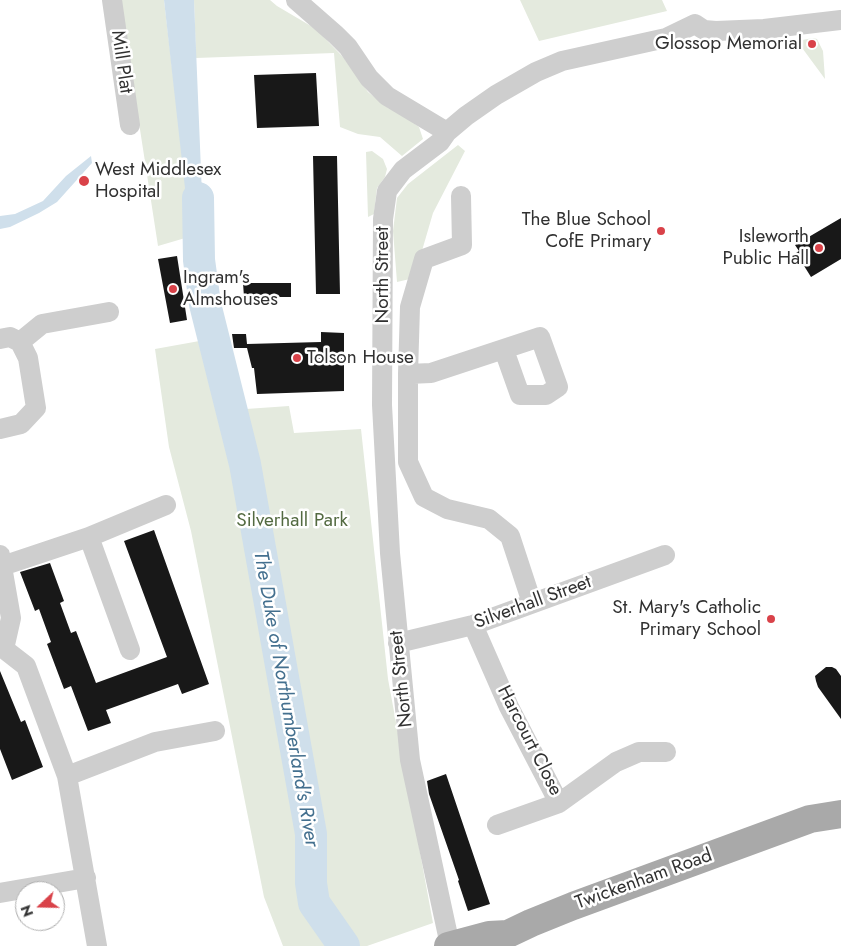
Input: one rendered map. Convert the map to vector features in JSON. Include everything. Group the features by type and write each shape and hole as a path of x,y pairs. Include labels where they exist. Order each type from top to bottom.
{"main road":[{"name":"Twickenham Road","path":"449,946 489,935 508,934 573,906 810,819 841,814"}],"street":[{"name":"Mill Plat","path":"112,0 130,125"},
{"path":"296,0 348,47 369,78 387,96 447,132"},
{"name":"North Street","path":"449,946 410,760 388,522 382,405 384,204 387,191 403,170 440,142 447,132 496,94 536,72 562,61 666,38 695,24 704,30 710,31 841,20"},
{"path":"461,196 462,245 424,259 410,307 408,462 424,497 447,509 488,519 510,536 532,603"},
{"path":"20,342 42,324 109,312"},
{"path":"0,339 10,337 20,342 28,358 36,408 21,424 0,429"},
{"path":"408,374 431,373 504,350"},
{"path":"97,946 67,776 26,666 2,650 11,618 1,560 89,537 166,505"},
{"path":"89,537 130,650"},
{"name":"Silverhall Street","path":"398,643 473,625 665,555"},
{"name":"Harcourt Close","path":"473,625 509,707 559,803 616,762 639,752 666,752"},
{"path":"67,776 154,742 215,732"},
{"path":"496,825 559,803"},
{"path":"0,893 86,878"}],"green space":[{"path":"120,0 164,0 192,236 158,246"},
{"path":"194,0 270,0 316,29 343,57 368,92 388,108 396,110 419,127 423,139 402,156 380,137 358,134 340,127 334,53 196,58"},
{"path":"520,0 662,0 667,11 539,41"},
{"path":"817,39 823,51 825,79 797,41"},
{"path":"458,145 465,151 433,213 414,278 397,282 393,231 397,198 408,184"},
{"path":"372,151 383,159 387,169 385,177 377,188 374,214 368,217 366,152"},
{"name":"Silverhall Park","path":"189,242 211,245 216,309 227,332 246,409 289,406 294,433 361,429 388,679 433,923 367,946 283,946 264,897 191,531 169,447 155,349 205,340"}],"water":[{"path":"164,0 194,0 204,244 193,244 188,215"},
{"path":"91,156 92,163 57,202 10,227 0,229 0,216 15,214 43,201 66,176"}],"building":[{"path":"316,73 319,126 257,128 254,75"},
{"path":"313,156 337,156 340,294 316,294"},
{"name":"Isleworth Public Hall","path":"841,218 841,259 811,277 796,253 799,251 795,245"},
{"name":"Ingram's Almshouses","path":"177,256 187,320 170,323 158,259"},
{"path":"243,283 291,283 291,297 244,297"},
{"name":"Tolson House","path":"321,332 344,333 344,391 257,394 254,368 252,368 247,348 234,348 232,334 246,334 247,344 321,342"},
{"path":"154,530 209,684 182,694 178,684 106,710 111,723 88,731 71,686 64,689 47,644 51,642 39,609 35,611 20,572 50,563 64,601 60,603 71,633 76,631 96,683 167,657 124,541"},
{"path":"826,667 836,669 841,676 841,719 818,687 816,681 815,676"},
{"path":"0,671 21,722 25,720 43,767 12,780 0,749"},
{"path":"446,774 490,904 468,911 429,794 427,781"}],"waterway":[{"name":"The Duke of Northumberland's River","path":"198,198 199,260 205,304 245,464 311,834 311,883 314,903 344,946"}],"place":[{"name":"Glossop Memorial","path":"812,44"},
{"name":"West Middlesex Hospital","path":"84,181"},
{"name":"The Blue School CofE Primary","path":"661,231"},
{"name":"Isleworth Public Hall","path":"819,248"},
{"name":"Ingram's Almshouses","path":"173,289"},
{"name":"Tolson House","path":"297,358"},
{"name":"St. Mary's Catholic Primary School","path":"771,619"}]}
